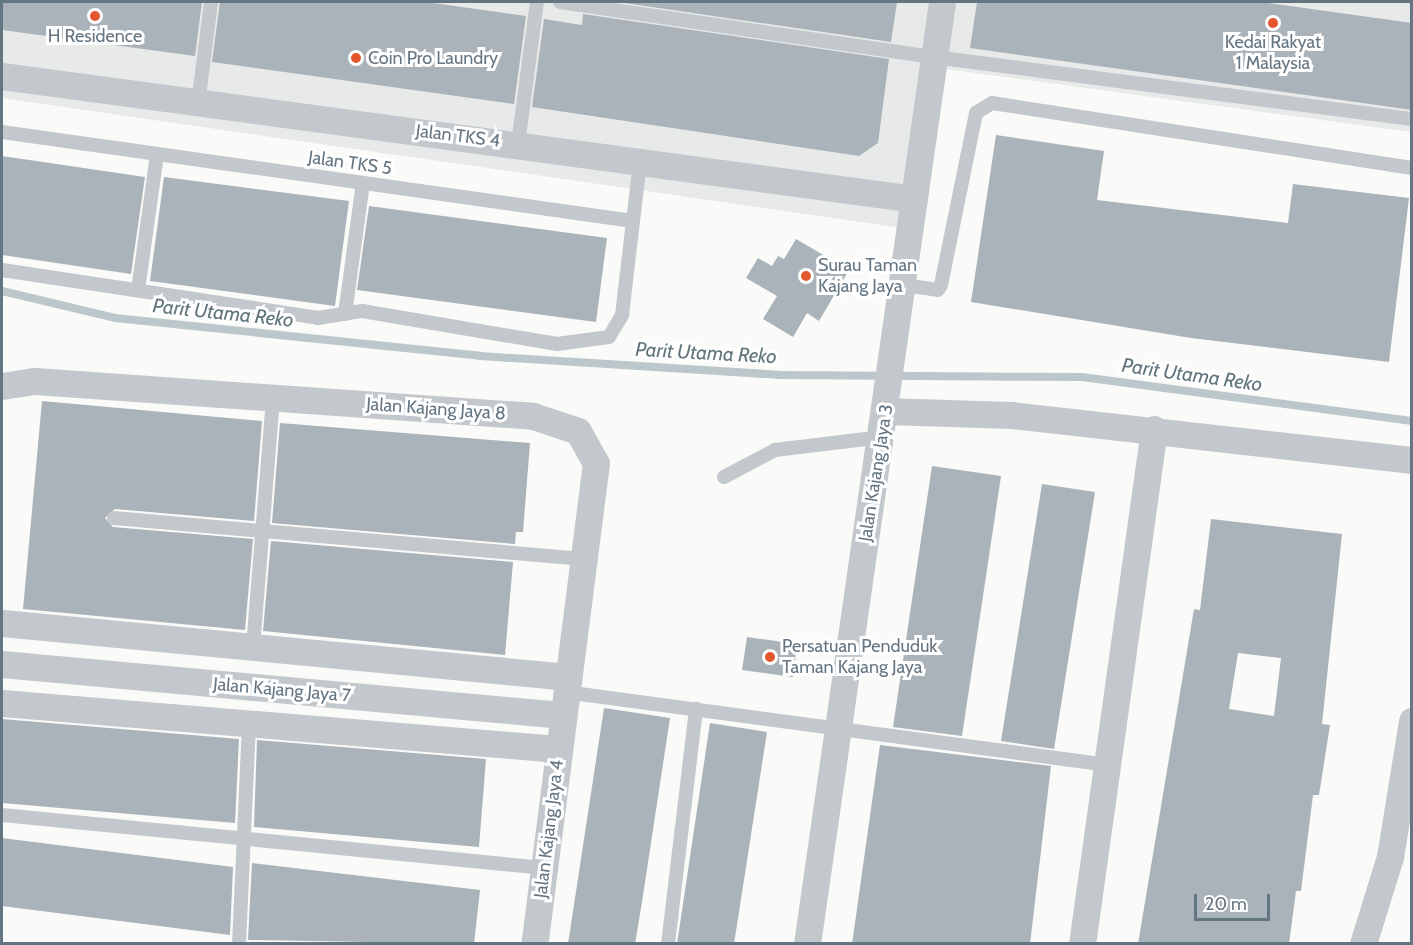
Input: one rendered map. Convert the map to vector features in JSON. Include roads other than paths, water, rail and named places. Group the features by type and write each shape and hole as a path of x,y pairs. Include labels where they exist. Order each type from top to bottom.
{"street":[{"name":"Jalan Kajang Jaya 3","path":"807,944 836,727 885,417 942,2"},
{"name":"Jalan TKS 4","path":"2,76 914,199"},
{"name":"Jalan Kajang Jaya 8","path":"2,386 34,381 533,416 578,431 596,463 586,560 565,695"},
{"path":"885,417 1011,415 1154,429 1412,460"},
{"path":"1082,944 1154,429"},
{"path":"2,623 253,647 565,695"},
{"name":"Jalan Kajang Jaya 7","path":"2,664 565,695"},
{"name":"Jalan Kajang Jaya 4","path":"534,944 565,695"},
{"path":"2,703 558,749"},
{"path":"1363,944 1401,859 1412,721"}],"lane":[{"path":"198,104 211,2"},
{"path":"518,144 537,2"},
{"path":"560,2 934,57 1412,119"},
{"path":"903,285 938,290 941,285 976,113 992,103 1412,168"},
{"name":"Jalan TKS 5","path":"2,132 633,222"},
{"path":"138,290 157,154"},
{"path":"2,270 318,318 362,311 557,344 609,337 622,315 640,161"},
{"path":"345,314 363,183"},
{"path":"253,647 273,398"},
{"path":"724,477 776,450 885,417"},
{"path":"114,518 586,560"},
{"path":"565,695 836,727 1108,765"},
{"path":"668,944 696,709"},
{"path":"239,944 249,723"},
{"path":"2,815 544,868"}],"waterway":[{"name":"Parit Utama Reko","path":"2,291 115,318 480,356 778,375 1082,377 1412,421"}],"place":[{"name":"H Residence","path":"95,16"},
{"name":"Kedai Rakyat 1 Malaysia","path":"1273,23"},
{"name":"Coin Pro Laundry","path":"356,58"},
{"name":"Surau Taman Kajang Jaya","path":"806,276"},
{"name":"Persatuan Penduduk Taman Kajang Jaya","path":"770,657"}]}
